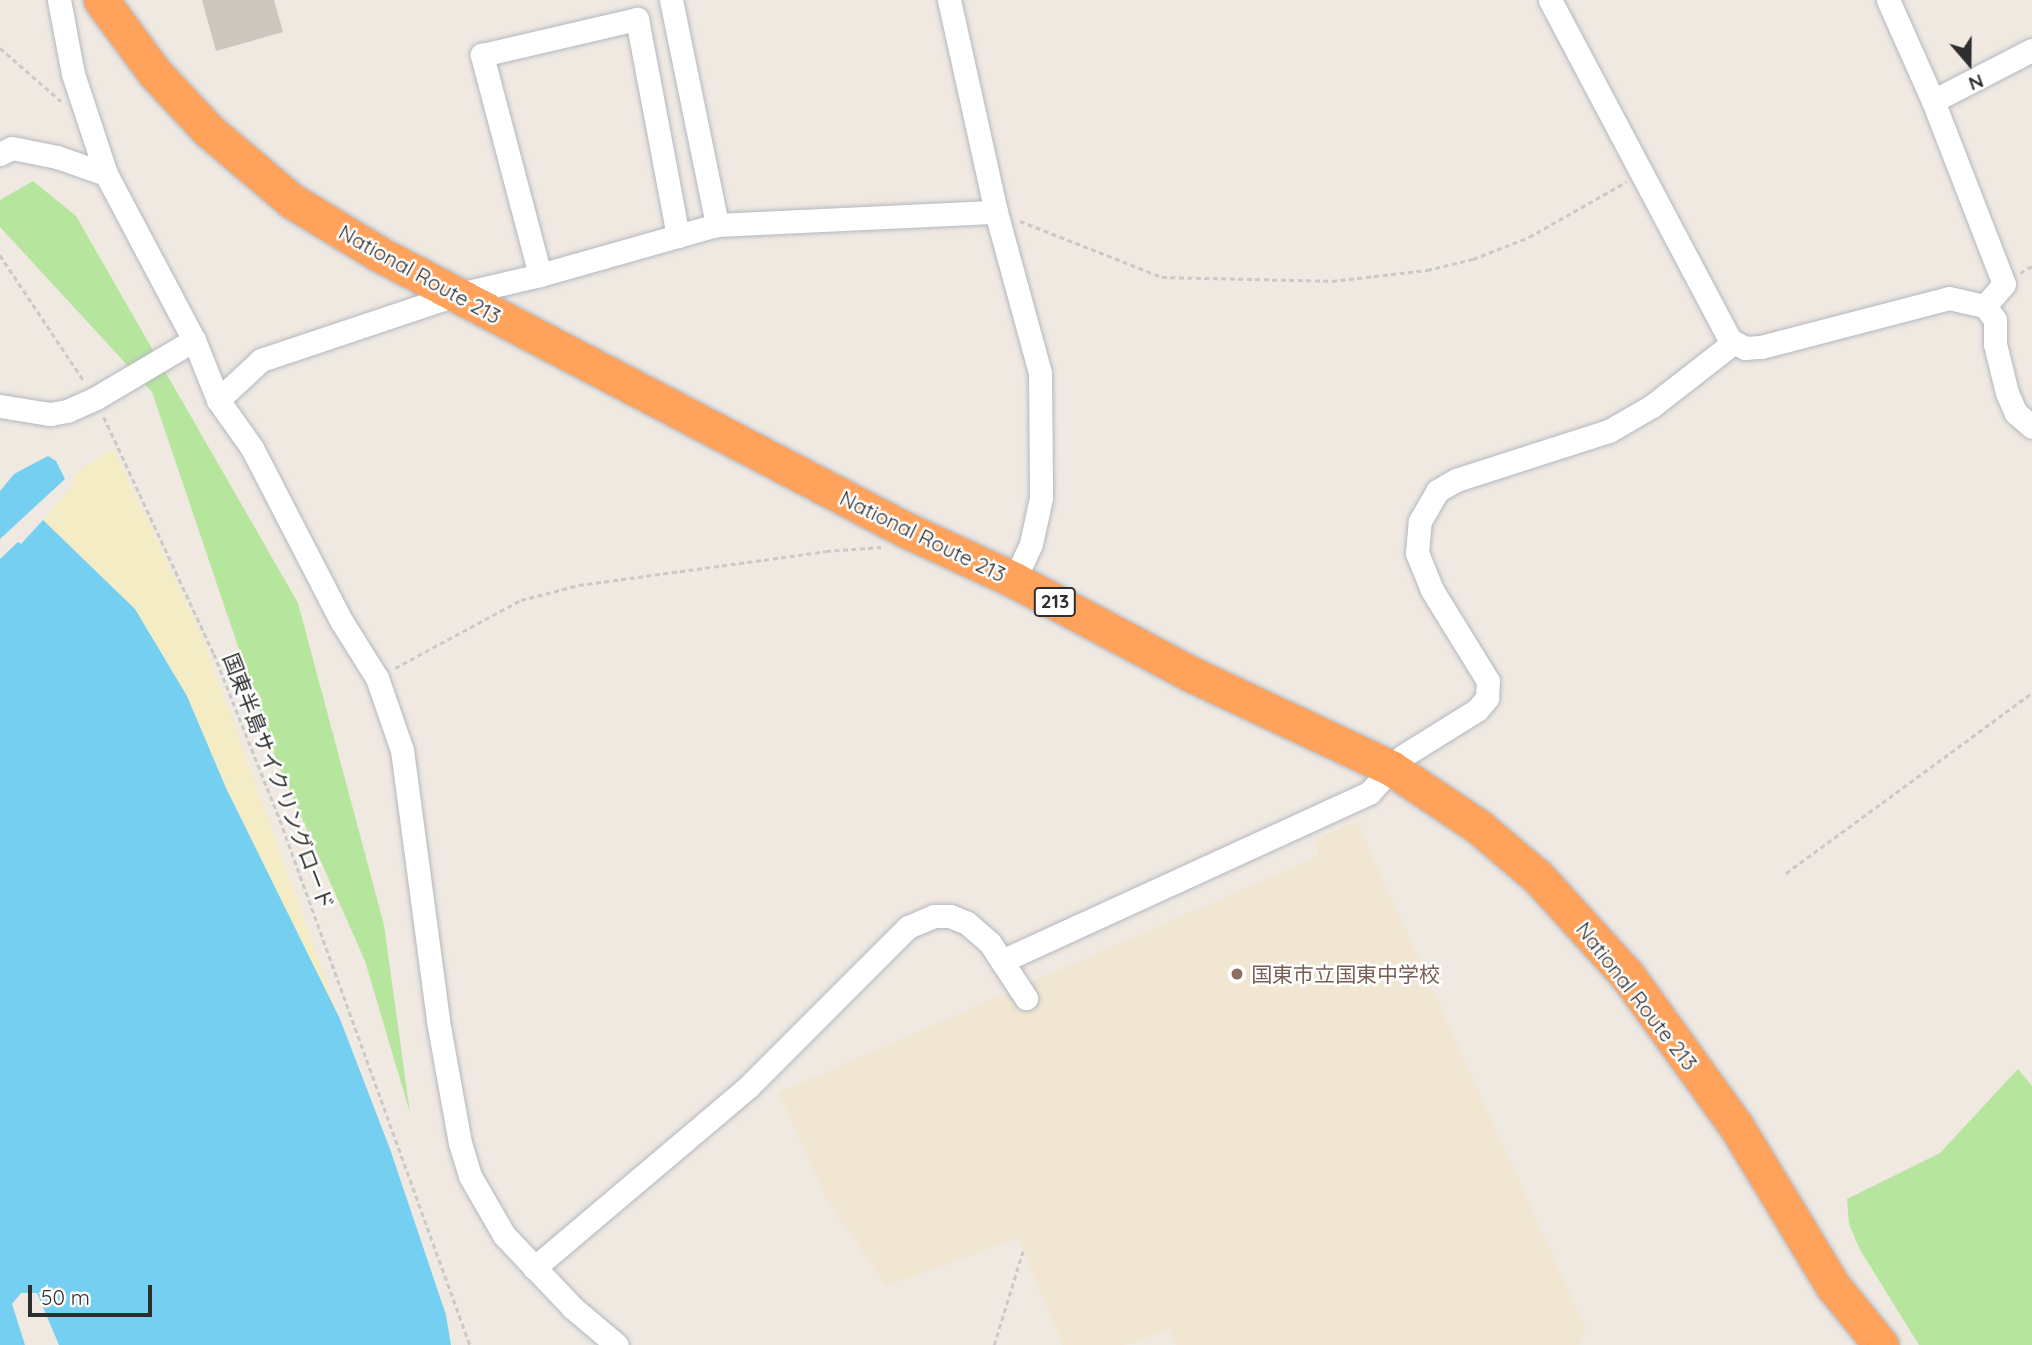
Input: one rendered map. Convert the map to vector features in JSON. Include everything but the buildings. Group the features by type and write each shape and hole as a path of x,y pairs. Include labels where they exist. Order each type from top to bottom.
{"highway":[{"name":"National Route 213","path":"102,0 128,40 179,101 258,175 327,223 455,295 906,530 1014,580 1193,675 1391,768 1479,827 1538,877 1627,975 1736,1126 1833,1286 1881,1345"}],"street":[{"path":"59,0 73,74 106,174 194,340 218,400 252,448 342,622 377,678 402,750 438,1021 460,1143 470,1176 504,1235 534,1268 617,1345"},
{"path":"671,0 717,225"},
{"path":"949,0 996,212 1040,373 1041,498 1031,544 1014,580"},
{"path":"1550,0 1733,343 1745,348 1761,347 1939,300 1959,298 1985,306 1995,320 1995,344 2007,393 2016,413 2032,427"},
{"path":"1888,0 1933,101 2004,284 1985,306"},
{"path":"540,275 482,55 637,19 678,236"},
{"path":"1933,101 2032,50"},
{"path":"0,154 12,148 57,157 106,174"},
{"path":"218,400 261,360 455,295 540,275 717,225 996,212"},
{"path":"0,406 50,414 67,411 96,398 194,340"},
{"path":"1002,961 1369,793 1403,757 1478,710 1490,691 1483,670 1432,590 1417,553 1420,521 1437,491 1456,480 1609,431 1652,406 1733,343"},
{"path":"534,1268 748,1087 900,932 934,916 950,916 967,923 982,935 1026,998"}],"path":[{"path":"0,48 87,123"},
{"path":"996,212 1161,277 1332,281 1427,270 1474,259 1529,237 1641,173"},
{"name":"国東半島サイクリングロード","path":"0,256 96,398 214,654 280,820 470,1345"},
{"path":"377,678 521,600 579,585 826,551 875,549 894,544 906,530"},
{"path":"1786,873 2032,693"},
{"path":"994,1345 1023,1251"}],"shaded area":[{"name":"国東市立国東中学校","path":"1357,822 1586,1329 1579,1345 1176,1345 1169,1330 1125,1345 1063,1345 1018,1238 886,1286 825,1196 779,1093 1319,856 1315,839"}],"green space":[{"path":"33,181 76,216 298,603 384,925 410,1113 365,961 277,762 152,392 0,227 0,200"},
{"path":"2018,1069 2032,1086 2032,1345 1919,1345 1859,1248 1849,1224 1847,1199 1940,1153"}],"sand":[{"path":"113,448 200,631 340,1019 226,788 187,696 135,609 43,520 72,487 75,474"}],"water":[{"path":"48,456 56,461 65,479 0,539 0,491 14,474"},
{"path":"43,520 135,609 187,696 226,788 340,1019 390,1149 446,1315 451,1345 0,1345 0,559 18,542 21,544"}],"pier":[{"path":"21,1293 37,1293 59,1345 25,1345 12,1304"}],"place":[{"name":"国東市立国東中学校","path":"1237,974"}]}
